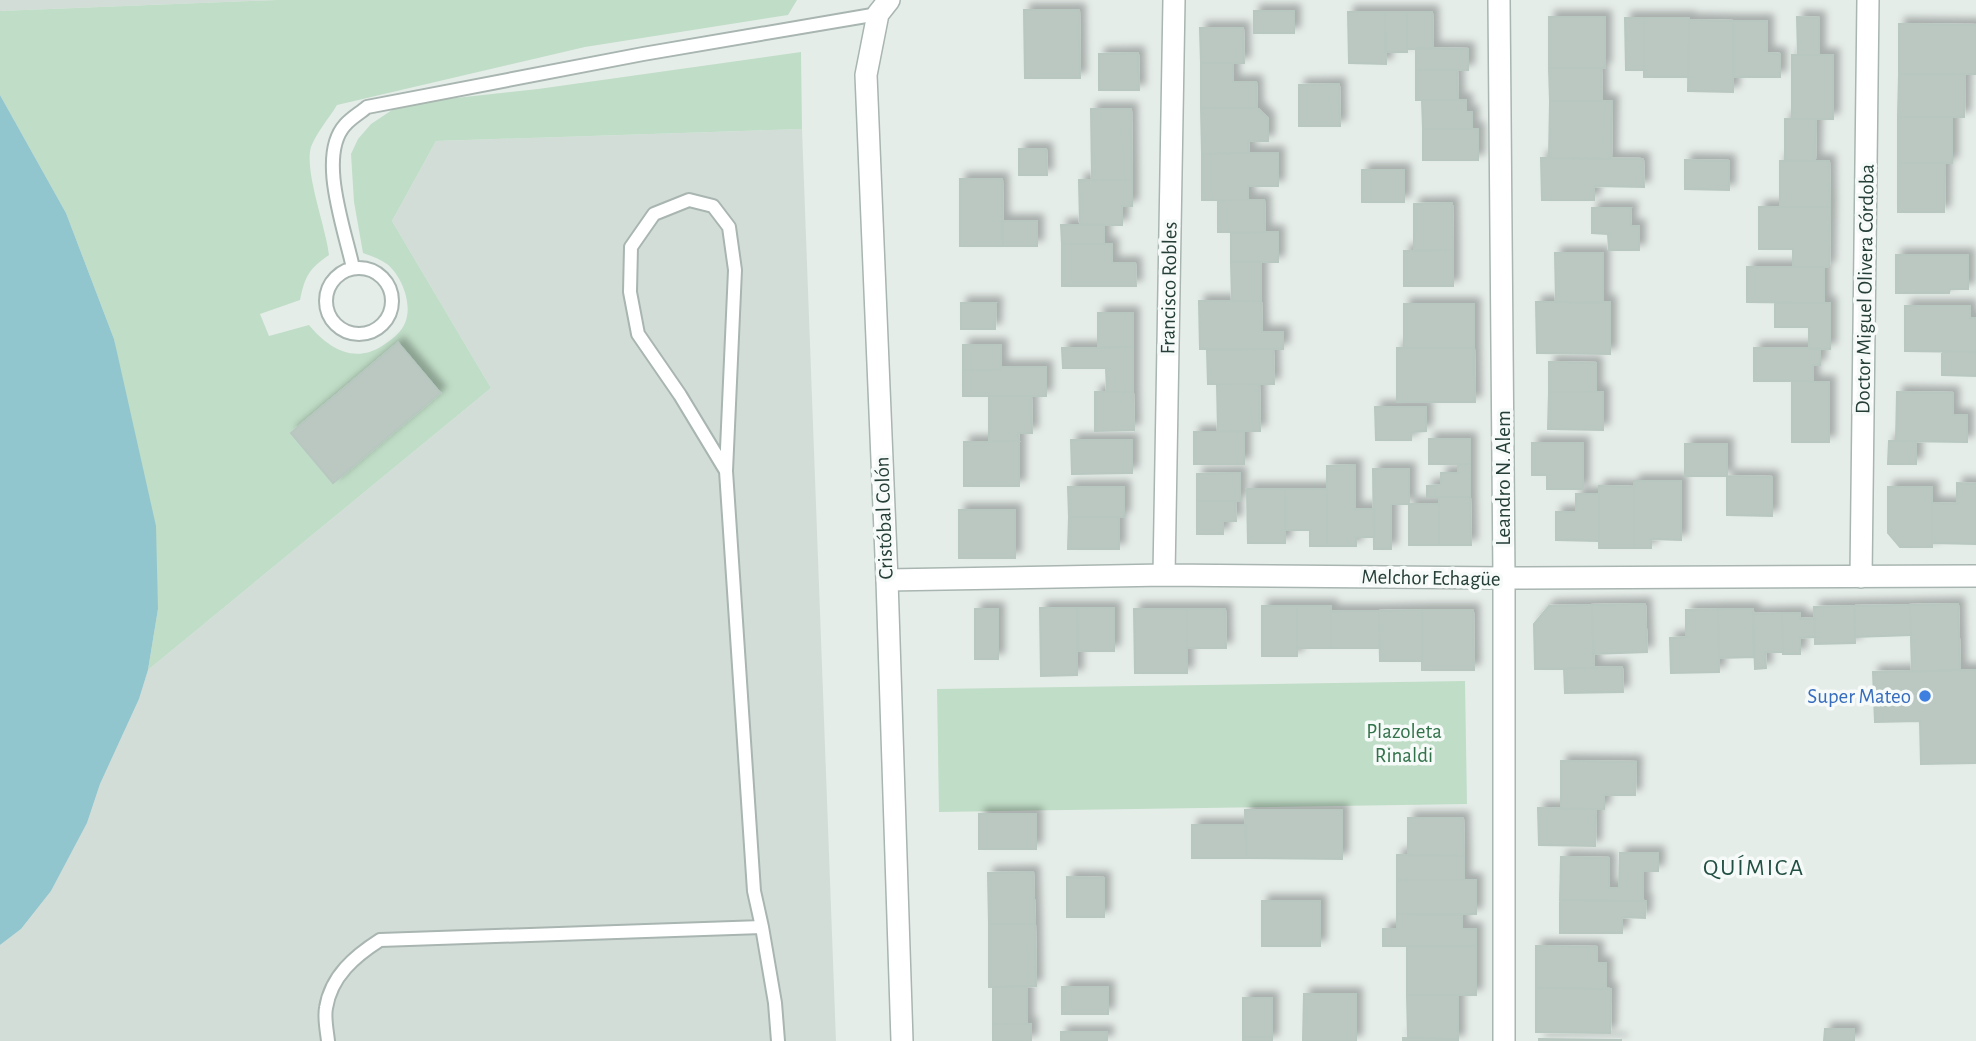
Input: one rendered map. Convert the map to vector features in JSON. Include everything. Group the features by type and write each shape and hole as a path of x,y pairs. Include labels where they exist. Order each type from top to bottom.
{"street":[{"name":"Francisco Robles","path":"1164,575 1174,0"},
{"name":"Leandro N. Alem","path":"1499,0 1504,578 1504,1041"},
{"name":"Doctor Miguel Olivera Córdoba","path":"1861,577 1868,0"},
{"name":"Cristóbal Colón","path":"883,7 866,75 887,580 902,1041"},
{"name":"Melchor Echagüe","path":"887,580 1164,575 1504,578 1976,576"}],"lane":[{"path":"353,268 332,172 333,148 344,125 367,107 883,7"},
{"path":"726,471 680,395 638,334 630,292 631,247 654,214 689,200 713,206 729,227 735,270 726,471 754,891 775,1003 778,1041"},
{"path":"353,268 375,272 385,279 391,289 391,312 376,330 366,334 343,330 328,313 328,290 333,280 342,272 353,268"},
{"path":"328,1041 326,1007 338,976 355,956 380,940 762,927"}],"shaded area":[{"path":"0,0 277,0 0,11"},
{"path":"802,129 836,1041 0,1041 0,945 21,929 51,891 87,823 100,784 139,699 148,670 491,388 392,221 436,141"}],"green space":[{"path":"277,0 797,0 788,15 585,47 337,105 313,142 310,157 310,170 329,255 309,274 300,300 260,314 269,336 309,325 324,341 342,351 361,354 382,346 403,327 408,308 401,283 387,264 363,253 354,202 351,154 358,139 371,124 392,110 419,102 538,89 801,52 802,129 436,141 392,221 491,388 148,670 158,609 114,339 66,213 0,95 0,11"},
{"name":"Plazoleta Rinaldi","path":"1465,681 1467,804 939,812 937,689"}],"water":[{"path":"0,95 66,213 114,339 156,526 158,609 148,670 139,699 100,784 87,823 51,891 21,929 0,945"}],"building":[{"path":"1024,10 1079,10 1080,78 1025,78"},
{"path":"1254,11 1294,11 1294,33 1254,33"},
{"path":"1348,12 1385,12 1386,64 1349,63"},
{"path":"1385,12 1407,12 1407,52 1385,52"},
{"path":"1407,12 1432,12 1433,49 1407,49"},
{"path":"1549,17 1605,17 1605,68 1549,68"},
{"path":"1797,17 1819,18 1819,55 1798,55"},
{"path":"1625,18 1644,18 1644,70 1626,70"},
{"path":"1644,18 1689,18 1688,77 1644,77"},
{"path":"1689,20 1733,21 1733,92 1688,91"},
{"path":"1733,21 1767,21 1767,53 1780,54 1780,77 1733,77"},
{"path":"1899,24 1976,25 1976,74 1899,74"},
{"path":"1200,28 1243,28 1244,63 1201,63"},
{"path":"1416,48 1468,49 1468,70 1416,70"},
{"path":"1138,53 1139,90 1099,90 1099,54"},
{"path":"1792,55 1833,55 1833,119 1792,119"},
{"path":"1201,63 1233,63 1233,82 1256,82 1257,108 1201,108"},
{"path":"1549,68 1601,68 1602,101 1550,101"},
{"path":"1416,70 1457,70 1458,100 1416,100"},
{"path":"1899,74 1965,74 1964,117 1898,117"},
{"path":"1339,84 1340,126 1299,126 1299,85"},
{"path":"1422,100 1466,100 1466,112 1472,112 1472,129 1423,129"},
{"path":"1550,101 1612,101 1611,159 1549,158"},
{"path":"1201,108 1257,108 1268,119 1268,141 1248,141 1249,153 1202,154"},
{"path":"1091,109 1131,109 1132,180 1092,180"},
{"path":"1898,117 1952,117 1952,163 1898,163"},
{"path":"1785,119 1816,119 1815,161 1785,160"},
{"path":"1423,129 1478,129 1478,160 1423,160"},
{"path":"1019,149 1046,149 1047,175 1019,175"},
{"path":"1278,153 1278,186 1248,186 1248,200 1202,200 1202,154"},
{"path":"1541,158 1643,159 1644,187 1594,186 1594,200 1542,200"},
{"path":"1685,160 1729,161 1729,190 1685,189"},
{"path":"1780,161 1829,161 1830,207 1780,207"},
{"path":"1898,163 1945,163 1944,212 1898,212"},
{"path":"1362,170 1404,170 1404,202 1362,202"},
{"path":"960,179 1002,179 1003,246 960,246"},
{"path":"1079,180 1132,180 1132,206 1122,206 1122,225 1080,224"},
{"path":"1218,200 1264,200 1265,232 1218,232"},
{"path":"1452,203 1453,250 1414,250 1414,204"},
{"path":"1759,207 1830,207 1829,267 1793,267 1793,249 1759,249"},
{"path":"1592,208 1631,208 1630,226 1639,226 1639,250 1609,250 1608,234 1592,233"},
{"path":"1002,221 1037,221 1037,246 1003,246"},
{"path":"1061,225 1104,225 1104,244 1062,244"},
{"path":"1278,232 1278,262 1231,262 1231,233"},
{"path":"1062,244 1112,244 1112,263 1135,263 1136,286 1062,286"},
{"path":"1453,250 1453,286 1404,286 1404,251"},
{"path":"1555,253 1603,253 1603,303 1556,302"},
{"path":"1896,255 1968,255 1968,289 1950,289 1949,293 1896,293"},
{"path":"1231,262 1261,262 1261,301 1232,301"},
{"path":"1747,267 1824,267 1824,303 1747,302"},
{"path":"1199,301 1261,301 1262,332 1283,332 1283,349 1200,349"},
{"path":"1536,302 1610,302 1610,354 1537,353"},
{"path":"961,303 996,303 995,329 961,329"},
{"path":"1775,303 1830,303 1830,349 1809,349 1809,327 1775,327"},
{"path":"1404,304 1474,304 1474,348 1404,348"},
{"path":"1905,306 1970,306 1970,318 1976,318 1976,352 1905,351"},
{"path":"1098,313 1133,313 1133,347 1098,347"},
{"path":"398,343 440,393 333,483 291,433"},
{"path":"963,345 1001,345 1001,370 963,370"},
{"path":"1133,347 1133,392 1107,392 1106,368 1063,368 1062,348"},
{"path":"1397,348 1474,348 1475,402 1397,402"},
{"path":"1754,348 1820,348 1820,365 1813,365 1813,381 1754,381"},
{"path":"1273,349 1274,384 1208,384 1207,350"},
{"path":"1942,352 1976,352 1976,376 1942,375"},
{"path":"1549,362 1596,363 1596,392 1549,392"},
{"path":"1001,367 1046,367 1046,396 963,396 963,370 1001,370"},
{"path":"1792,381 1829,382 1829,442 1792,442"},
{"path":"1217,384 1259,384 1260,431 1218,431"},
{"path":"1095,392 1133,392 1134,430 1095,431"},
{"path":"1549,392 1603,392 1603,430 1548,429"},
{"path":"1897,392 1953,393 1953,415 1967,415 1967,442 1896,441"},
{"path":"989,396 1031,396 1032,433 1018,433 1019,441 989,441"},
{"path":"1375,407 1426,407 1426,431 1412,432 1411,440 1376,440"},
{"path":"1194,432 1244,432 1244,464 1194,464"},
{"path":"1429,439 1470,439 1470,464 1429,464"},
{"path":"1071,440 1132,440 1132,473 1072,474"},
{"path":"1019,441 1019,486 964,486 964,442"},
{"path":"1889,441 1916,441 1916,464 1888,464"},
{"path":"1532,443 1583,443 1583,489 1547,489 1547,475 1532,475"},
{"path":"1685,444 1727,444 1727,476 1685,476"},
{"path":"1458,464 1470,464 1470,497 1427,497 1427,486 1441,485 1441,473 1458,473"},
{"path":"1355,465 1355,509 1374,509 1374,537 1356,537 1356,546 1327,546 1327,466"},
{"path":"1373,469 1409,469 1409,504 1391,504 1391,549 1374,549"},
{"path":"1240,473 1240,501 1197,501 1197,474"},
{"path":"1727,476 1772,477 1772,516 1727,515"},
{"path":"1634,481 1681,481 1681,540 1651,539 1651,548 1634,548"},
{"path":"1957,483 1976,484 1976,544 1932,543 1932,503 1957,504"},
{"path":"1599,486 1634,487 1634,548 1599,548"},
{"path":"1068,487 1124,487 1124,517 1069,517"},
{"path":"1888,487 1932,487 1932,547 1900,547 1888,533"},
{"path":"1247,489 1285,489 1285,543 1248,543"},
{"path":"1285,489 1327,489 1327,546 1310,546 1310,530 1285,530"},
{"path":"1576,494 1599,494 1599,541 1556,540 1556,512 1576,512"},
{"path":"1439,497 1470,497 1471,545 1439,545"},
{"path":"1197,501 1235,501 1236,521 1223,521 1223,534 1197,534"},
{"path":"1409,504 1439,504 1439,545 1409,545"},
{"path":"959,510 1015,510 1015,558 959,558"},
{"path":"1069,517 1119,517 1119,549 1068,549"},
{"path":"1645,604 1647,652 1593,654 1592,605"},
{"path":"1958,604 1960,670 1912,672 1910,605"},
{"path":"1592,605 1594,668 1535,669 1534,624 1549,606"},
{"path":"1910,605 1911,635 1855,637 1854,606"},
{"path":"1262,606 1297,606 1297,656 1262,656"},
{"path":"1297,606 1331,606 1331,648 1297,648"},
{"path":"1854,606 1855,643 1815,644 1814,607"},
{"path":"1040,608 1077,608 1077,675 1041,676"},
{"path":"1077,608 1114,608 1114,651 1078,651"},
{"path":"975,609 998,609 998,659 975,659"},
{"path":"1134,609 1187,609 1187,673 1135,673"},
{"path":"1187,609 1225,609 1226,648 1187,648"},
{"path":"1718,609 1719,672 1671,673 1670,638 1686,637 1686,610"},
{"path":"1718,609 1753,609 1754,657 1719,658"},
{"path":"1422,610 1422,661 1380,661 1379,611"},
{"path":"1422,610 1473,610 1474,670 1422,670"},
{"path":"1331,611 1379,611 1380,648 1331,648"},
{"path":"1782,613 1783,652 1765,652 1766,668 1755,669 1753,614"},
{"path":"1782,613 1800,613 1800,619 1815,618 1815,637 1800,638 1800,654 1783,654"},
{"path":"1622,667 1623,692 1565,693 1564,668"},
{"name":"Super Mateo","path":"1976,670 1976,763 1921,764 1920,721 1875,722 1873,672"},
{"path":"1561,761 1636,762 1635,795 1604,795 1604,809 1561,809"},
{"path":"1538,808 1596,809 1595,846 1539,845"},
{"path":"1245,810 1342,810 1342,859 1246,858"},
{"path":"979,814 1036,814 1036,849 979,849"},
{"path":"1408,818 1463,818 1464,856 1408,856"},
{"path":"1192,825 1246,825 1246,858 1192,858"},
{"path":"1620,853 1658,853 1658,871 1643,871 1643,901 1560,900 1561,857 1609,858 1609,888 1619,888"},
{"path":"1397,855 1464,856 1464,880 1397,880"},
{"path":"1033,872 1035,924 989,924 988,873"},
{"path":"1067,877 1104,878 1104,917 1067,917"},
{"path":"1397,880 1476,880 1476,914 1397,914"},
{"path":"1560,900 1646,901 1645,918 1622,917 1622,933 1560,933"},
{"path":"1262,901 1320,901 1320,946 1262,946"},
{"path":"1397,914 1462,915 1462,929 1476,929 1476,946 1383,946 1383,929 1397,929"},
{"path":"989,924 1035,924 1036,986 989,987"},
{"path":"1407,946 1476,946 1476,995 1407,995"},
{"path":"1536,946 1597,947 1597,963 1606,963 1606,989 1536,988"},
{"path":"1027,986 1027,1024 993,1024 993,987"},
{"path":"1062,987 1108,987 1108,1014 1062,1014"},
{"path":"1536,988 1611,989 1610,1033 1536,1032"},
{"path":"1304,994 1356,994 1356,1041 1303,1041"},
{"path":"1407,995 1458,995 1458,1039 1408,1038"},
{"path":"1243,998 1272,998 1272,1037 1243,1037"},
{"path":"993,1024 1031,1024 1031,1041 993,1041"},
{"path":"1825,1029 1854,1029 1854,1041 1824,1041"},
{"path":"1061,1032 1107,1032 1107,1041 1061,1041"},
{"path":"1243,1037 1272,1037 1272,1041 1243,1041"},
{"path":"1403,1038 1458,1039 1458,1041 1403,1041"},
{"path":"1621,1040 1621,1041 1539,1041"}],"place":[{"name":"Super Mateo","path":"1925,696"}],"district":[{"name":"QUÍMICA","path":"1754,868"}]}
